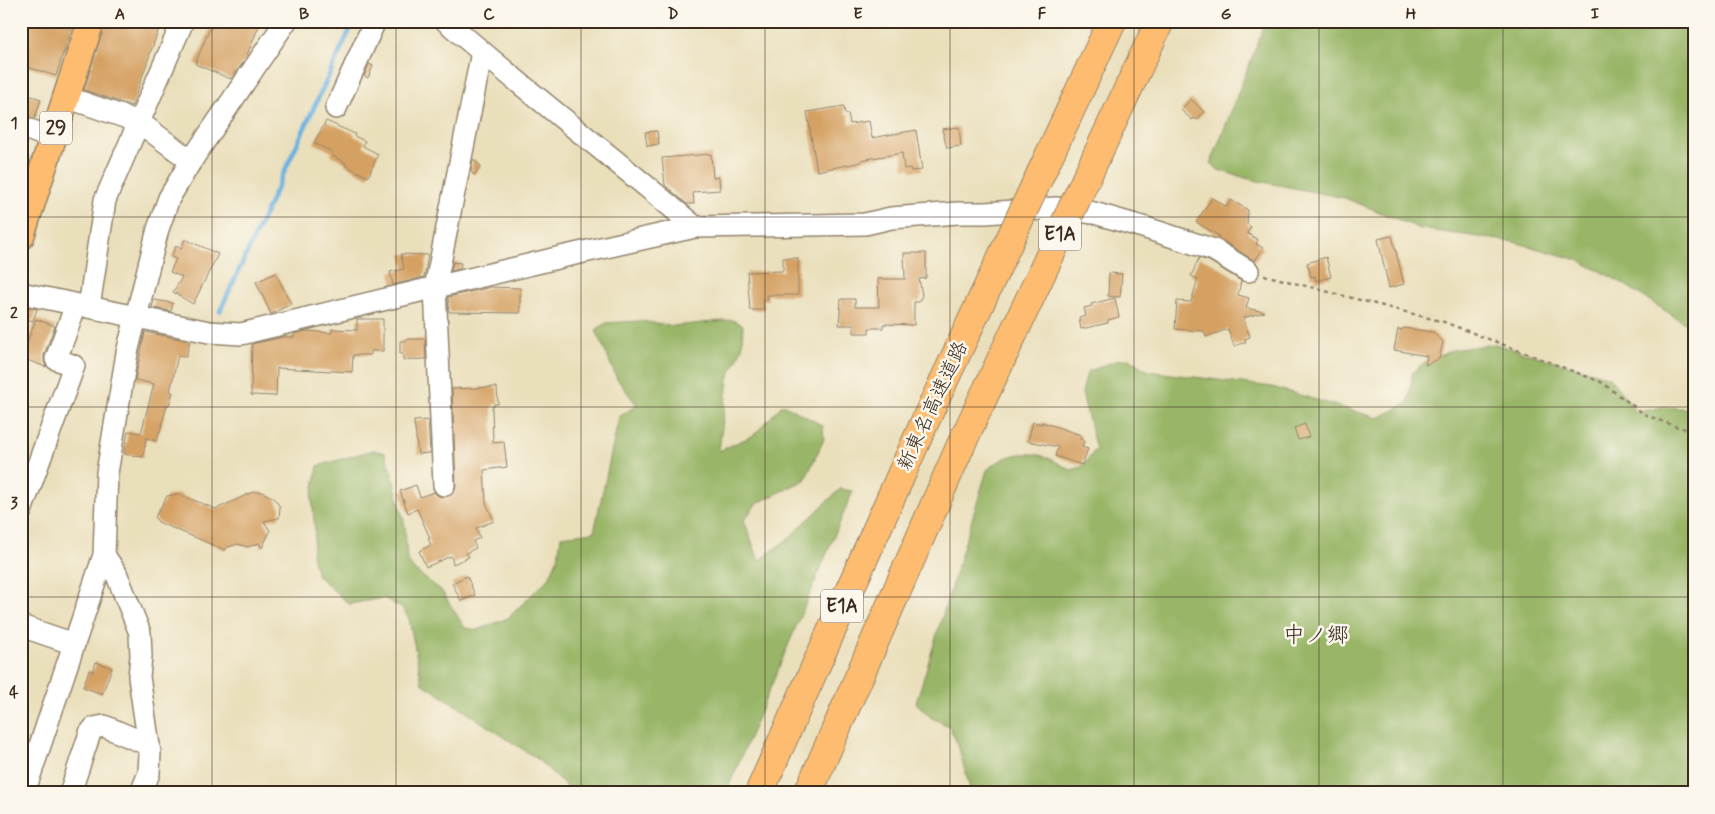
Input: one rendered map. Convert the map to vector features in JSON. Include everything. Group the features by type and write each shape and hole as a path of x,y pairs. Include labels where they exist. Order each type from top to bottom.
{"highway":[{"name":"新東名高速道路","path":"759,793 926,419 1112,21"},
{"name":"新東名高速道路","path":"808,793 960,447 1160,21"}],"main road":[{"name":"29","path":"21,236 91,21"}],"street":[{"path":"21,511 74,366 56,359 82,306 105,200 183,21"},
{"path":"24,793 104,555 108,473 127,354 158,229 169,198 191,160 286,21"},
{"path":"336,108 376,21"},
{"path":"446,21 694,227"},
{"path":"444,485 435,288 482,52"},
{"path":"66,97 139,122 191,160"},
{"path":"21,127 53,138"},
{"path":"21,293 209,332 241,334 694,227 865,224 892,218 1056,208 1094,213 1214,250 1248,271"},
{"path":"104,555 116,573 140,633 141,656 139,677 149,745 149,773 141,793"},
{"path":"21,626 74,644"},
{"path":"70,793 90,733 94,728 104,726 149,745"}],"path":[{"path":"1248,271 1444,322 1601,382 1644,414 1674,426 1694,431"}],"green space":[{"path":"1266,21 1694,21 1694,329 1619,281 1578,260 1514,242 1421,229 1345,198 1253,180 1218,170 1211,163"},
{"path":"21,155 33,158 27,177 21,176"},
{"path":"732,320 743,325 742,348 728,379 719,451 754,435 783,404 823,426 824,439 805,480 756,504 744,520 759,561 789,538 840,489 853,491 726,793 574,793 536,758 422,683 409,619 403,609 384,598 349,604 317,575 312,555 315,531 312,497 318,466 373,450 385,453 405,526 407,560 414,570 441,590 465,628 478,630 508,618 549,578 558,558 561,536 594,532 619,417 637,405 617,379 596,330 606,323 640,321 674,326"},
{"path":"1495,344 1609,377 1637,413 1662,407 1694,409 1694,793 971,793 958,745 949,726 930,717 916,703 987,470 1004,458 1024,454 1043,456 1071,470 1082,467 1096,449 1082,393 1087,372 1118,360 1129,359 1148,371 1272,387 1378,418 1408,403 1413,372 1421,365 1452,350"}],"building":[{"path":"21,21 74,21 56,76 21,65"},
{"path":"106,21 138,21 159,28 132,106 84,90"},
{"path":"213,21 261,21 245,60 231,79 195,64"},
{"path":"369,64 373,66 368,78 364,76"},
{"path":"21,93 41,99 35,118 21,115"},
{"path":"1191,99 1204,112 1197,120 1194,118 1192,120 1181,110"},
{"path":"844,106 845,114 848,114 850,124 869,121 872,138 916,130 922,170 911,171 910,168 904,169 902,153 861,160 862,162 817,171 807,112"},
{"path":"326,121 355,134 354,136 365,141 363,146 378,154 368,177 345,165 346,163 331,155 332,152 314,143"},
{"path":"959,127 961,146 947,148 942,129"},
{"path":"657,131 659,144 647,146 645,132"},
{"path":"711,154 713,178 719,177 720,190 693,192 694,204 687,204 665,185 662,158"},
{"path":"473,159 481,166 474,175 471,172"},
{"path":"1212,198 1227,207 1231,200 1248,210 1247,224 1251,227 1247,233 1258,240 1256,244 1263,248 1255,261 1196,222"},
{"path":"1392,236 1404,284 1389,288 1378,239"},
{"path":"185,239 218,254 193,304 173,292 182,277 170,272 176,259 171,257 176,246 181,249"},
{"path":"904,253 926,253 926,278 919,279 922,295 919,302 914,302 914,325 883,324 883,328 869,328 869,333 854,333 854,325 839,325 841,299 855,299 855,307 879,307 878,279 905,279"},
{"path":"401,254 428,255 424,277 393,285 390,272 404,269"},
{"path":"1326,257 1331,277 1316,281 1315,276 1311,277 1307,263"},
{"path":"783,258 798,258 798,295 767,295 768,300 763,300 764,310 750,310 747,272 783,271"},
{"path":"1199,258 1209,261 1241,281 1238,295 1249,298 1246,308 1265,312 1243,318 1250,337 1245,339 1246,342 1234,346 1228,329 1206,337 1204,331 1175,329 1177,301 1191,302 1198,279 1191,276"},
{"path":"453,262 461,263 460,269 451,271"},
{"path":"276,273 291,304 271,314 256,282"},
{"path":"1109,273 1122,274 1120,297 1108,296"},
{"path":"491,287 520,288 520,313 449,312 448,297"},
{"path":"1115,298 1119,317 1108,320 1108,323 1081,329 1079,318 1086,316 1084,308 1092,306 1091,304"},
{"path":"154,300 173,303 171,311 152,308"},
{"path":"21,306 37,309 33,321 21,317"},
{"path":"36,319 55,326 44,355 46,367 21,358"},
{"path":"357,319 383,319 383,351 371,351 371,355 353,355 352,372 277,368 276,396 251,395 252,344 284,337 294,337 294,334 307,331 332,333 332,329 357,330"},
{"path":"1403,328 1433,332 1443,342 1439,359 1425,365 1427,356 1394,350 1398,329 1402,330"},
{"path":"145,332 190,341 186,357 178,355 170,392 173,392 156,441 146,438 143,457 124,454 128,431 141,433 154,384 135,380"},
{"path":"405,339 425,339 426,359 403,360 403,354 400,354 400,341 405,341"},
{"path":"497,387 498,404 494,404 492,407 493,443 504,442 507,467 484,470 486,503 494,521 476,528 480,538 473,541 476,548 466,553 469,557 453,564 451,556 426,567 419,551 431,545 428,538 430,538 417,509 408,513 400,491 416,485 420,497 434,492 438,496 451,495 455,490 456,484 452,389"},
{"path":"428,420 430,453 418,454 414,421"},
{"path":"1033,422 1042,424 1042,422 1081,435 1080,439 1084,440 1082,447 1088,449 1082,465 1055,456 1058,447 1028,441"},
{"path":"1305,424 1309,437 1298,440 1294,428"},
{"path":"253,492 262,492 274,498 280,507 279,518 264,521 270,531 262,548 259,543 248,547 238,544 225,550 158,522 155,517 167,496 178,494 216,509"},
{"path":"467,576 475,595 461,601 452,583"},
{"path":"96,662 112,668 102,694 83,687 89,670 93,672"}],"waterway":[{"path":"220,311 354,21"}],"district":[{"name":"中ノ郷","path":"1316,636"}]}
